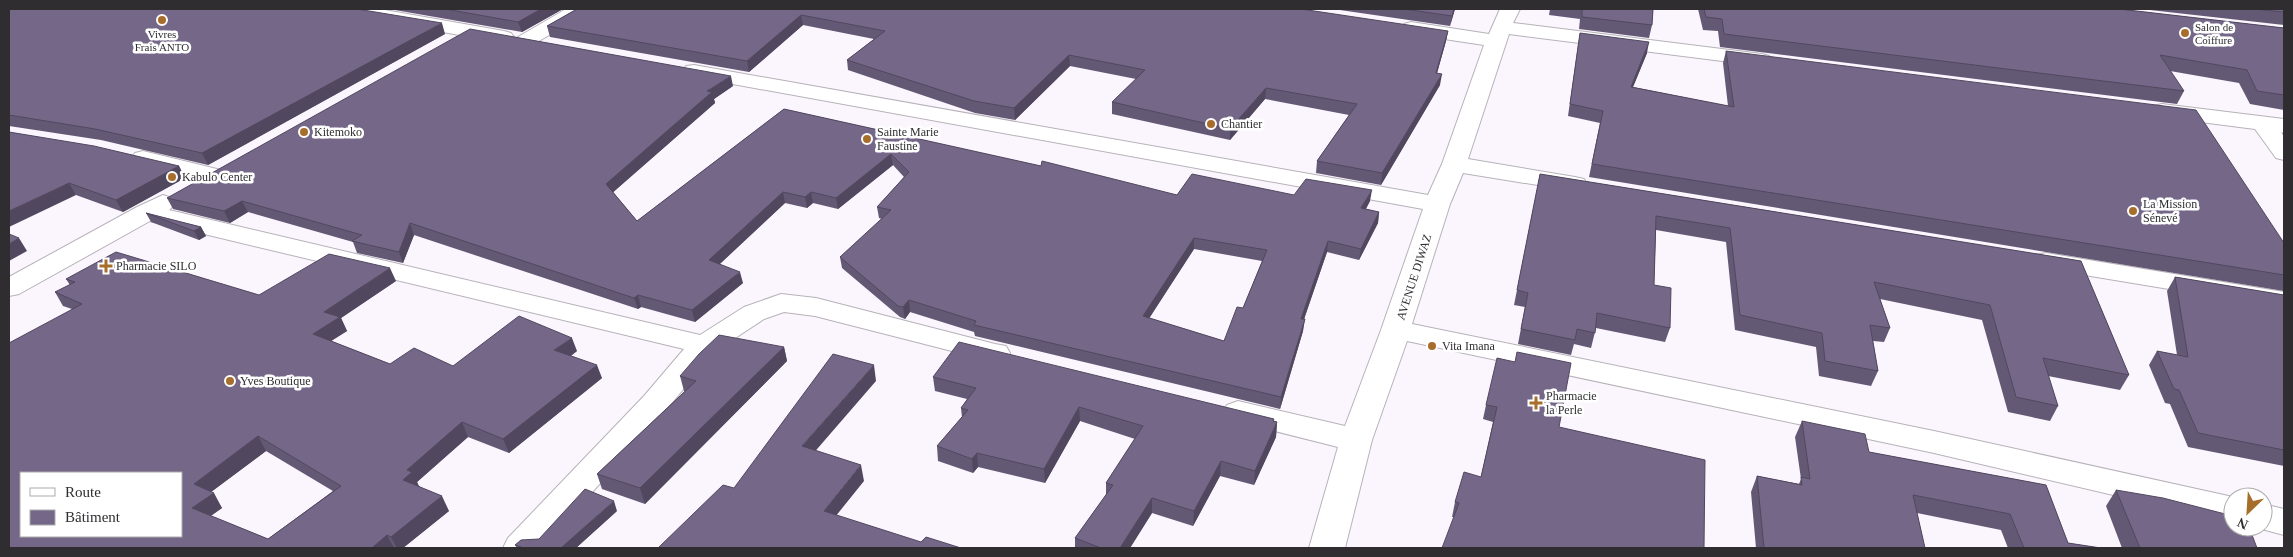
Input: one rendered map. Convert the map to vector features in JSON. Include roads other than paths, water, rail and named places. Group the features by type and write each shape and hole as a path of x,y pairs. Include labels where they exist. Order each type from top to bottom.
{"street":[{"path":"348,9 555,46"},
{"path":"525,40 580,9"},
{"path":"1391,25 1503,26 1778,62"},
{"name":"AVENUE DIWAZ","path":"1327,548 1356,440 1396,330 1437,204 1454,164 1503,26"},
{"path":"436,50 470,30"},
{"path":"672,67 1437,204"},
{"path":"2144,108 2273,125 2284,153"},
{"path":"9,288 220,170 120,153"},
{"path":"1454,164 1601,188"},
{"path":"146,212 704,345"},
{"path":"2024,257 2284,300"},
{"path":"521,548 655,403 704,345 754,313 781,303 816,307 1021,360"},
{"path":"1396,330 1934,442 2223,508"},
{"path":"1212,406 1356,440"}],"place":[{"name":"Vivres Frais ANTO","path":"162,20"},
{"name":"Salon de Coiffure","path":"2185,33"},
{"name":"Chantier","path":"1211,124"},
{"name":"Kitemoko","path":"304,132"},
{"name":"Sainte Marie Faustine","path":"867,139"},
{"name":"Kabulo Center","path":"172,177"},
{"name":"La Mission Sénevé","path":"2133,211"},
{"name":"Pharmacie SILO","path":"106,266"},
{"name":"Vita Imana","path":"1432,346"},
{"name":"Yves Boutique","path":"230,381"},
{"name":"Pharmacie la Perle","path":"1536,403"}]}
